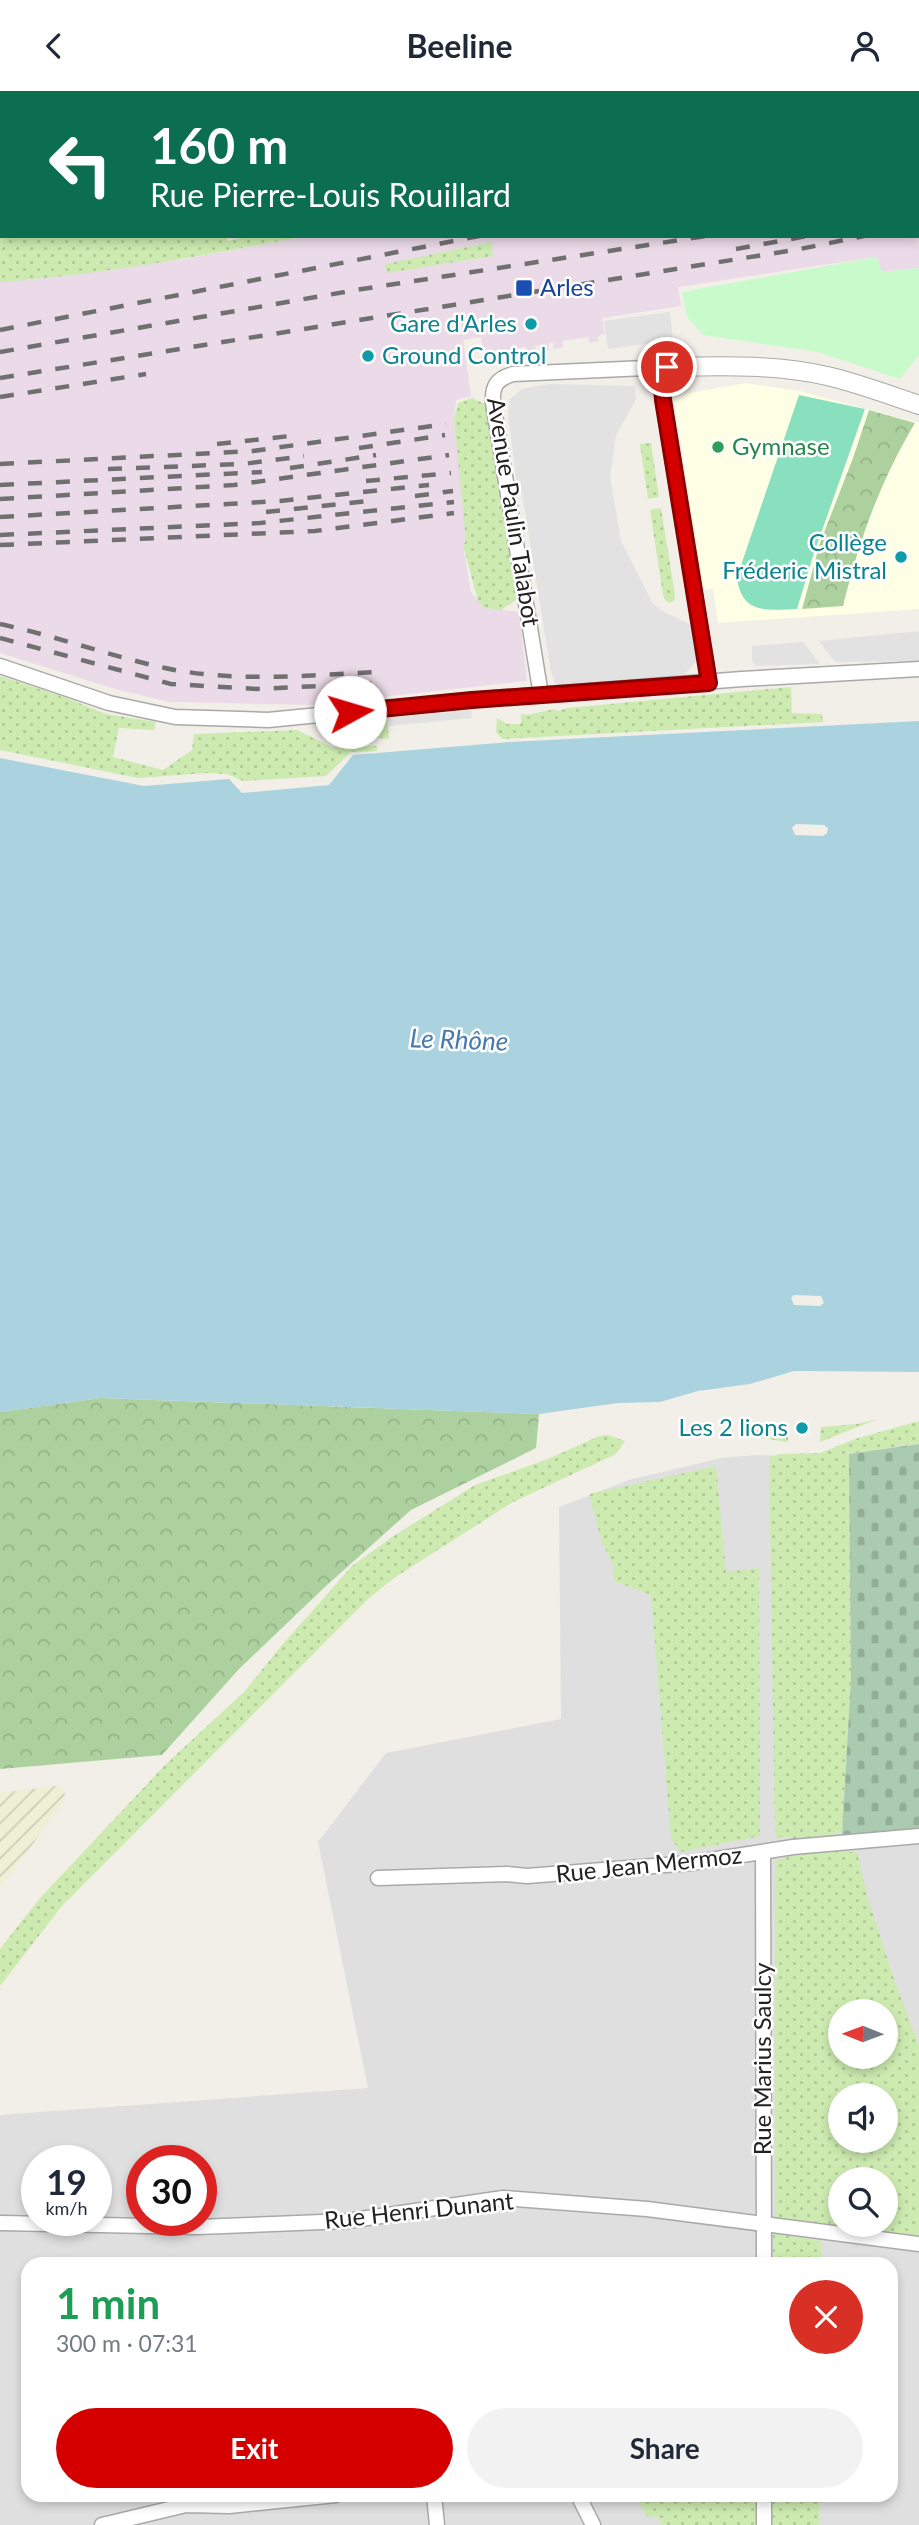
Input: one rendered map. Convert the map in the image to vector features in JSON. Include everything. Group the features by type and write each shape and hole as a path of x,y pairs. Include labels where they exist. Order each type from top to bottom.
{"street":[{"name":"Avenue Paulin Talabot","path":"541,695 494,410 494,386 500,378 513,374 667,367 714,366 798,371 828,376 919,405"},
{"path":"667,367 662,386 663,400 709,683"},
{"path":"0,666 109,703 175,717 268,720 541,695 919,669"},
{"name":"Rue Jean Mermoz","path":"378,1878 507,1874 527,1877 691,1863 805,1846 919,1836"},
{"name":"Rue Marius Saulcy","path":"763,1853 764,2257"},
{"name":"Rue Henri Dunant","path":"0,2223 198,2227 347,2221 503,2198 647,2209 919,2244"},
{"path":"102,2525 120,2523 186,2505 229,2507 274,2502"},
{"path":"435,2502 437,2525"},
{"path":"582,2502 593,2525"},
{"path":"764,2502 764,2525"}],"shaded area":[{"path":"297,238 919,238 919,268 882,272 876,257 678,287 681,306 602,318 605,334 598,336 598,341 590,343 588,337 562,341 563,347 554,349 553,343 549,343 549,350 540,351 539,345 535,346 536,351 527,353 526,347 501,351 502,357 492,359 491,352 483,354 481,337 463,340 471,396 456,400 454,419 464,499 466,541 463,545 471,592 484,608 519,612 527,681 309,705 169,702 115,689 0,653 0,278 185,259"},
{"path":"670,312 673,340 608,349 604,321"},
{"path":"746,383 799,391 919,423 919,609 718,623 713,589 704,590 673,396"},
{"path":"548,384 635,386 636,400 616,435 610,477 621,541 653,604 689,624 698,640 696,661 684,675 556,686 551,672 522,493 518,492 508,415 510,399 522,389"},
{"path":"919,631 919,661 835,662 819,641"},
{"path":"803,642 820,664 756,666 752,660 752,646"},
{"path":"471,710 472,718 389,726 388,718"},
{"path":"919,1437 919,2525 0,2525 0,2115 368,2088 318,1842 386,1753 561,1719 559,1507 629,1480 721,1458 756,1455 843,1457"},
{"path":"55,1786 65,1790 64,1802 0,1888 0,1793"}],"green space":[{"path":"0,238 227,238 228,241 241,238 296,238 116,269 0,282"},
{"path":"491,242 493,256 387,273 385,264"},
{"path":"876,257 883,272 919,268 919,355 900,379 818,352 703,335 687,317 682,292"},
{"path":"799,395 865,409 797,609 758,608 744,598 737,577"},
{"path":"472,398 485,404 518,592 518,599 501,610 484,608 478,601 463,545 466,541 454,419 458,403"},
{"path":"869,410 915,423 872,512 843,606 802,609 820,543"},
{"path":"651,443 659,497 648,499 640,444"},
{"path":"661,508 675,595 674,601 669,603 663,595 650,510"},
{"path":"0,676 106,714 156,722 154,730 119,728 113,757 163,770 192,750 194,734 297,730 332,747 377,746 377,751 351,752 326,776 243,781 227,774 207,773 138,778 0,750"},
{"path":"791,687 792,713 822,714 823,722 502,739 496,732 497,718 507,724 521,724 521,714"},
{"path":"387,718 389,739 334,733 330,723"},
{"path":"101,1398 539,1414 536,1448 411,1510 239,1669 162,1755 0,1769 0,1412"},
{"path":"878,1419 820,1442 821,1427"},
{"path":"919,1421 919,1443 849,1454 851,1680 842,1831 834,1834 837,1852 857,1852 867,1895 919,2046 919,2235 898,2233 898,2167 828,2167 828,2226 775,2217 775,1861 794,1855 793,1837 775,1837 769,1457 820,1453 858,1438"},
{"path":"779,1426 788,1427 788,1442 746,1436 745,1433"},
{"path":"608,1435 625,1441 616,1454 513,1502 394,1578 368,1599 62,1906 0,1986 0,1949 40,1898 166,1764 244,1692 352,1566 392,1537 475,1485 548,1459 599,1436"},
{"path":"919,1444 919,1829 842,1835 851,1680 849,1454"},
{"path":"716,1466 726,1572 759,1568 760,1836 681,1852 671,1838 651,1595 614,1581 614,1566 602,1543 589,1494"},
{"path":"773,2233 821,2241 821,2257 773,2257"},
{"path":"639,2502 757,2502 757,2525 662,2525 658,2517 646,2516"},
{"path":"769,2502 819,2502 819,2525 769,2525"}],"water":[{"name":"Le Rhône","path":"919,721 919,1372 794,1371 750,1384 698,1391 660,1402 618,1403 539,1414 101,1398 0,1412 0,758 144,786 229,779 242,793 329,785 353,755 510,742","holes":["796,824 824,825 828,828 827,833 823,836 795,835 792,828","794,1295 821,1296 824,1303 820,1306 794,1305 791,1298"]}],"railway":[{"path":"0,330 469,238"},
{"path":"0,352 356,290 693,238"},
{"path":"736,249 796,238"},
{"path":"0,378 854,238"},
{"path":"0,397 146,374"},
{"path":"0,464 253,451 446,424"},
{"path":"359,448 445,435"},
{"path":"217,444 290,436"},
{"path":"290,468 376,455"},
{"path":"0,499 234,485 449,455"},
{"path":"108,469 243,464 304,456"},
{"path":"0,485 262,472"},
{"path":"366,481 451,473"},
{"path":"0,517 280,501 429,485"},
{"path":"415,496 453,491"},
{"path":"266,512 367,501"},
{"path":"0,535 260,523 454,502"},
{"path":"0,545 315,531 454,513"},
{"path":"0,624 191,673 272,677 379,672"},
{"path":"0,638 171,684 257,689 380,683"}],"place":[{"name":"Arles","path":"524,288"},
{"name":"Gare d'Arles","path":"531,324"},
{"name":"Ground Control","path":"368,356"},
{"name":"Gymnase","path":"718,447"},
{"name":"Collège Fréderic Mistral","path":"901,557"},
{"name":"Les 2 lions","path":"802,1428"}],"route":[{"path":"350,712 472,700 709,683 663,400 662,386 667,367"}]}
